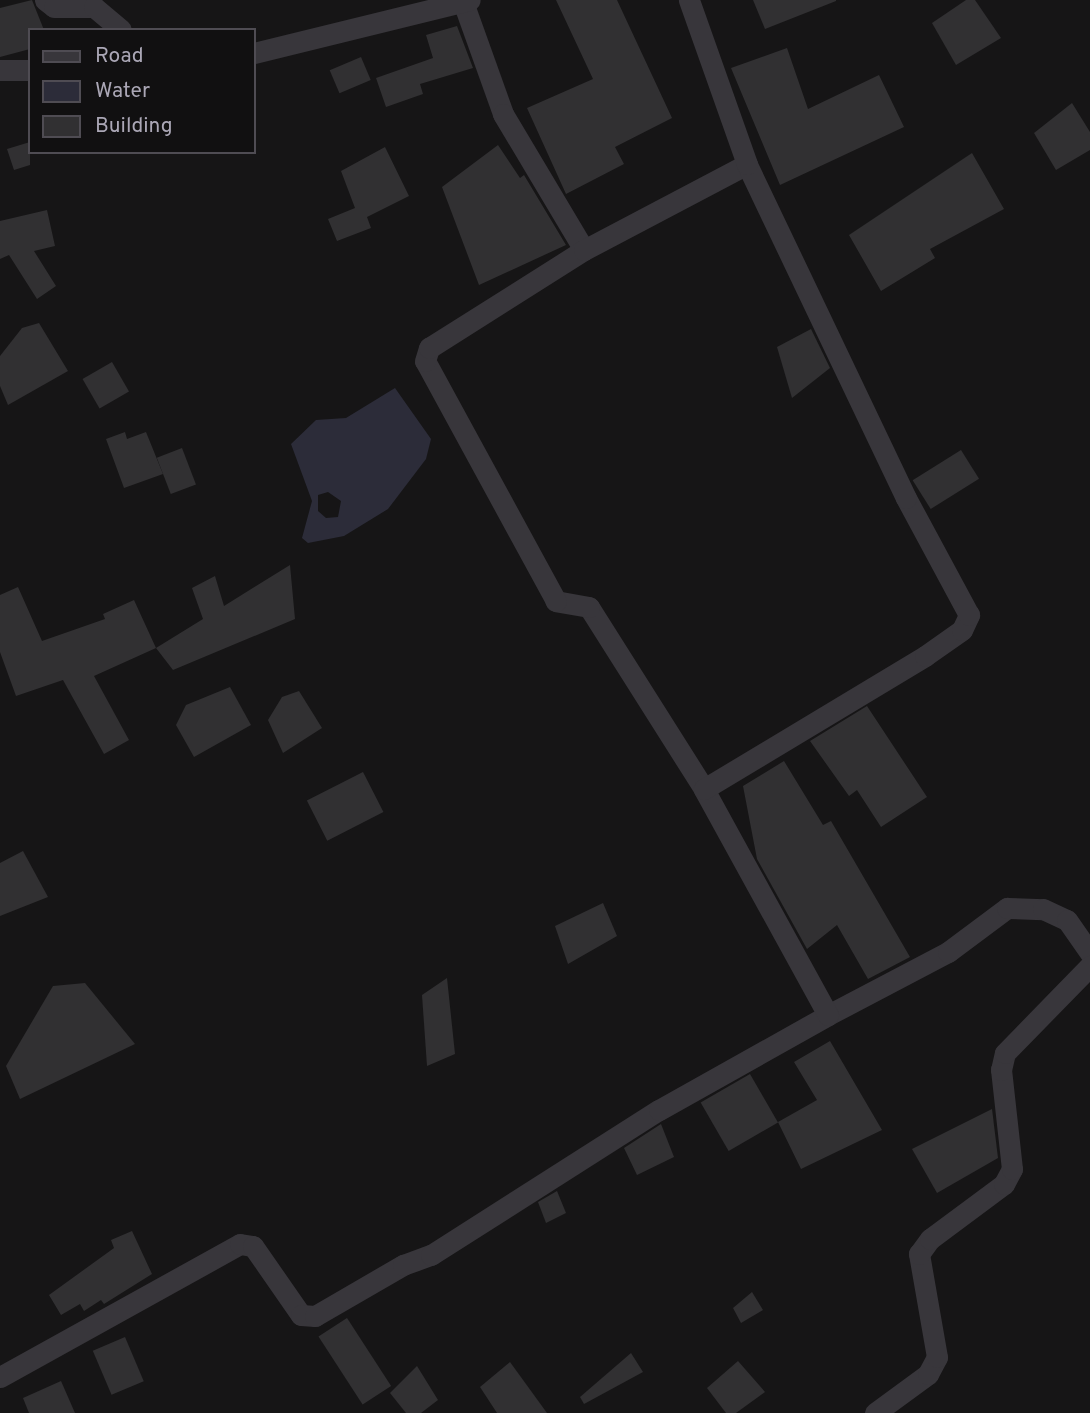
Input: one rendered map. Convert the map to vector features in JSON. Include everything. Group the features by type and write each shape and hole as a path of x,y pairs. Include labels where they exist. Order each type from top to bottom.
{"street":[{"path":"45,0 54,7 94,7 119,28"},
{"path":"689,0 747,164 906,498 969,615 962,631 925,656 704,789"},
{"path":"256,53 467,1 503,114 584,250"},
{"path":"0,70 28,70"},
{"path":"747,164 584,250 429,348 428,373 556,601 589,607 704,789 828,1015"},
{"path":"0,1377 240,1244 253,1246 301,1315 315,1315 402,1265 431,1255 659,1110 948,951 1007,908 1043,909 1067,920 1090,953"},
{"path":"875,1413 928,1374 937,1357 920,1284 919,1254 930,1239 1004,1184 1012,1169 1001,1070 1005,1053 1090,965"}],"water":[{"path":"395,388 431,439 426,459 388,509 344,536 308,543 302,538 312,501 291,444 316,420 346,418","holes":["328,492 341,501 338,517 326,518 318,511 318,495"]}],"building":[{"path":"32,0 43,28 28,28 28,50 0,57 0,8"},
{"path":"556,0 617,0 672,118 615,147 624,164 566,194 527,108 593,79"},
{"path":"753,0 836,0 836,1 765,29"},
{"path":"966,0 975,0 1001,38 956,65 932,23"},
{"path":"457,26 473,68 420,84 423,94 386,107 376,78 433,58 426,35"},
{"path":"787,48 808,109 879,75 904,127 780,185 731,68"},
{"path":"361,57 371,80 339,93 330,70"},
{"path":"1072,103 1090,132 1090,150 1056,170 1034,133"},
{"path":"28,143 30,165 14,170 7,149"},
{"path":"498,145 520,178 524,175 566,245 479,285 442,187"},
{"path":"385,147 409,196 367,217 371,228 337,241 328,219 355,208 341,171"},
{"path":"972,153 1004,209 930,249 935,258 881,291 849,235"},
{"path":"47,210 55,246 34,251 56,286 37,299 9,255 0,259 0,221"},
{"path":"39,323 68,371 8,405 0,386 0,356 22,328"},
{"path":"811,329 830,368 792,398 777,347"},
{"path":"112,362 129,391 100,408 83,379"},
{"path":"125,432 127,439 146,432 163,474 124,488 106,439"},
{"path":"182,448 196,484 171,494 157,458"},
{"path":"961,450 979,479 931,509 913,480"},
{"path":"290,565 295,619 173,670 156,648 203,619 192,588 215,576 224,606"},
{"path":"18,587 42,641 105,619 103,614 134,600 156,648 94,676 129,740 104,754 63,680 16,696 0,652 0,595"},
{"path":"230,687 251,725 194,757 176,725 186,705"},
{"path":"299,691 322,728 283,753 268,720 282,697"},
{"path":"867,706 927,797 881,827 857,790 849,796 810,741"},
{"path":"784,761 823,825 831,821 910,957 868,979 837,925 807,949 757,859 743,786"},
{"path":"363,772 383,812 327,841 307,801"},
{"path":"23,851 48,897 0,916 0,863"},
{"path":"603,903 617,936 568,964 555,926"},
{"path":"447,978 455,1054 427,1066 422,995"},
{"path":"85,983 135,1044 20,1099 6,1066 53,986"},
{"path":"830,1041 882,1130 801,1169 778,1122 817,1100 794,1062"},
{"path":"750,1074 778,1122 729,1151 701,1102"},
{"path":"992,1109 998,1158 937,1193 912,1149"},
{"path":"661,1124 674,1157 637,1175 624,1148"},
{"path":"557,1191 566,1213 546,1223 538,1202"},
{"path":"132,1231 152,1274 104,1304 101,1300 84,1311 80,1304 61,1315 49,1295 114,1248 111,1240"},
{"path":"752,1292 763,1310 741,1323 733,1308"},
{"path":"347,1318 391,1386 363,1404 318,1337"},
{"path":"125,1337 144,1381 112,1395 93,1351"},
{"path":"631,1353 643,1372 584,1404 580,1397"},
{"path":"738,1361 765,1392 736,1413 726,1413 707,1388"},
{"path":"510,1362 547,1413 497,1413 480,1387"},
{"path":"417,1366 438,1400 421,1413 406,1413 390,1393"},
{"path":"61,1381 75,1413 29,1413 23,1398"}]}
